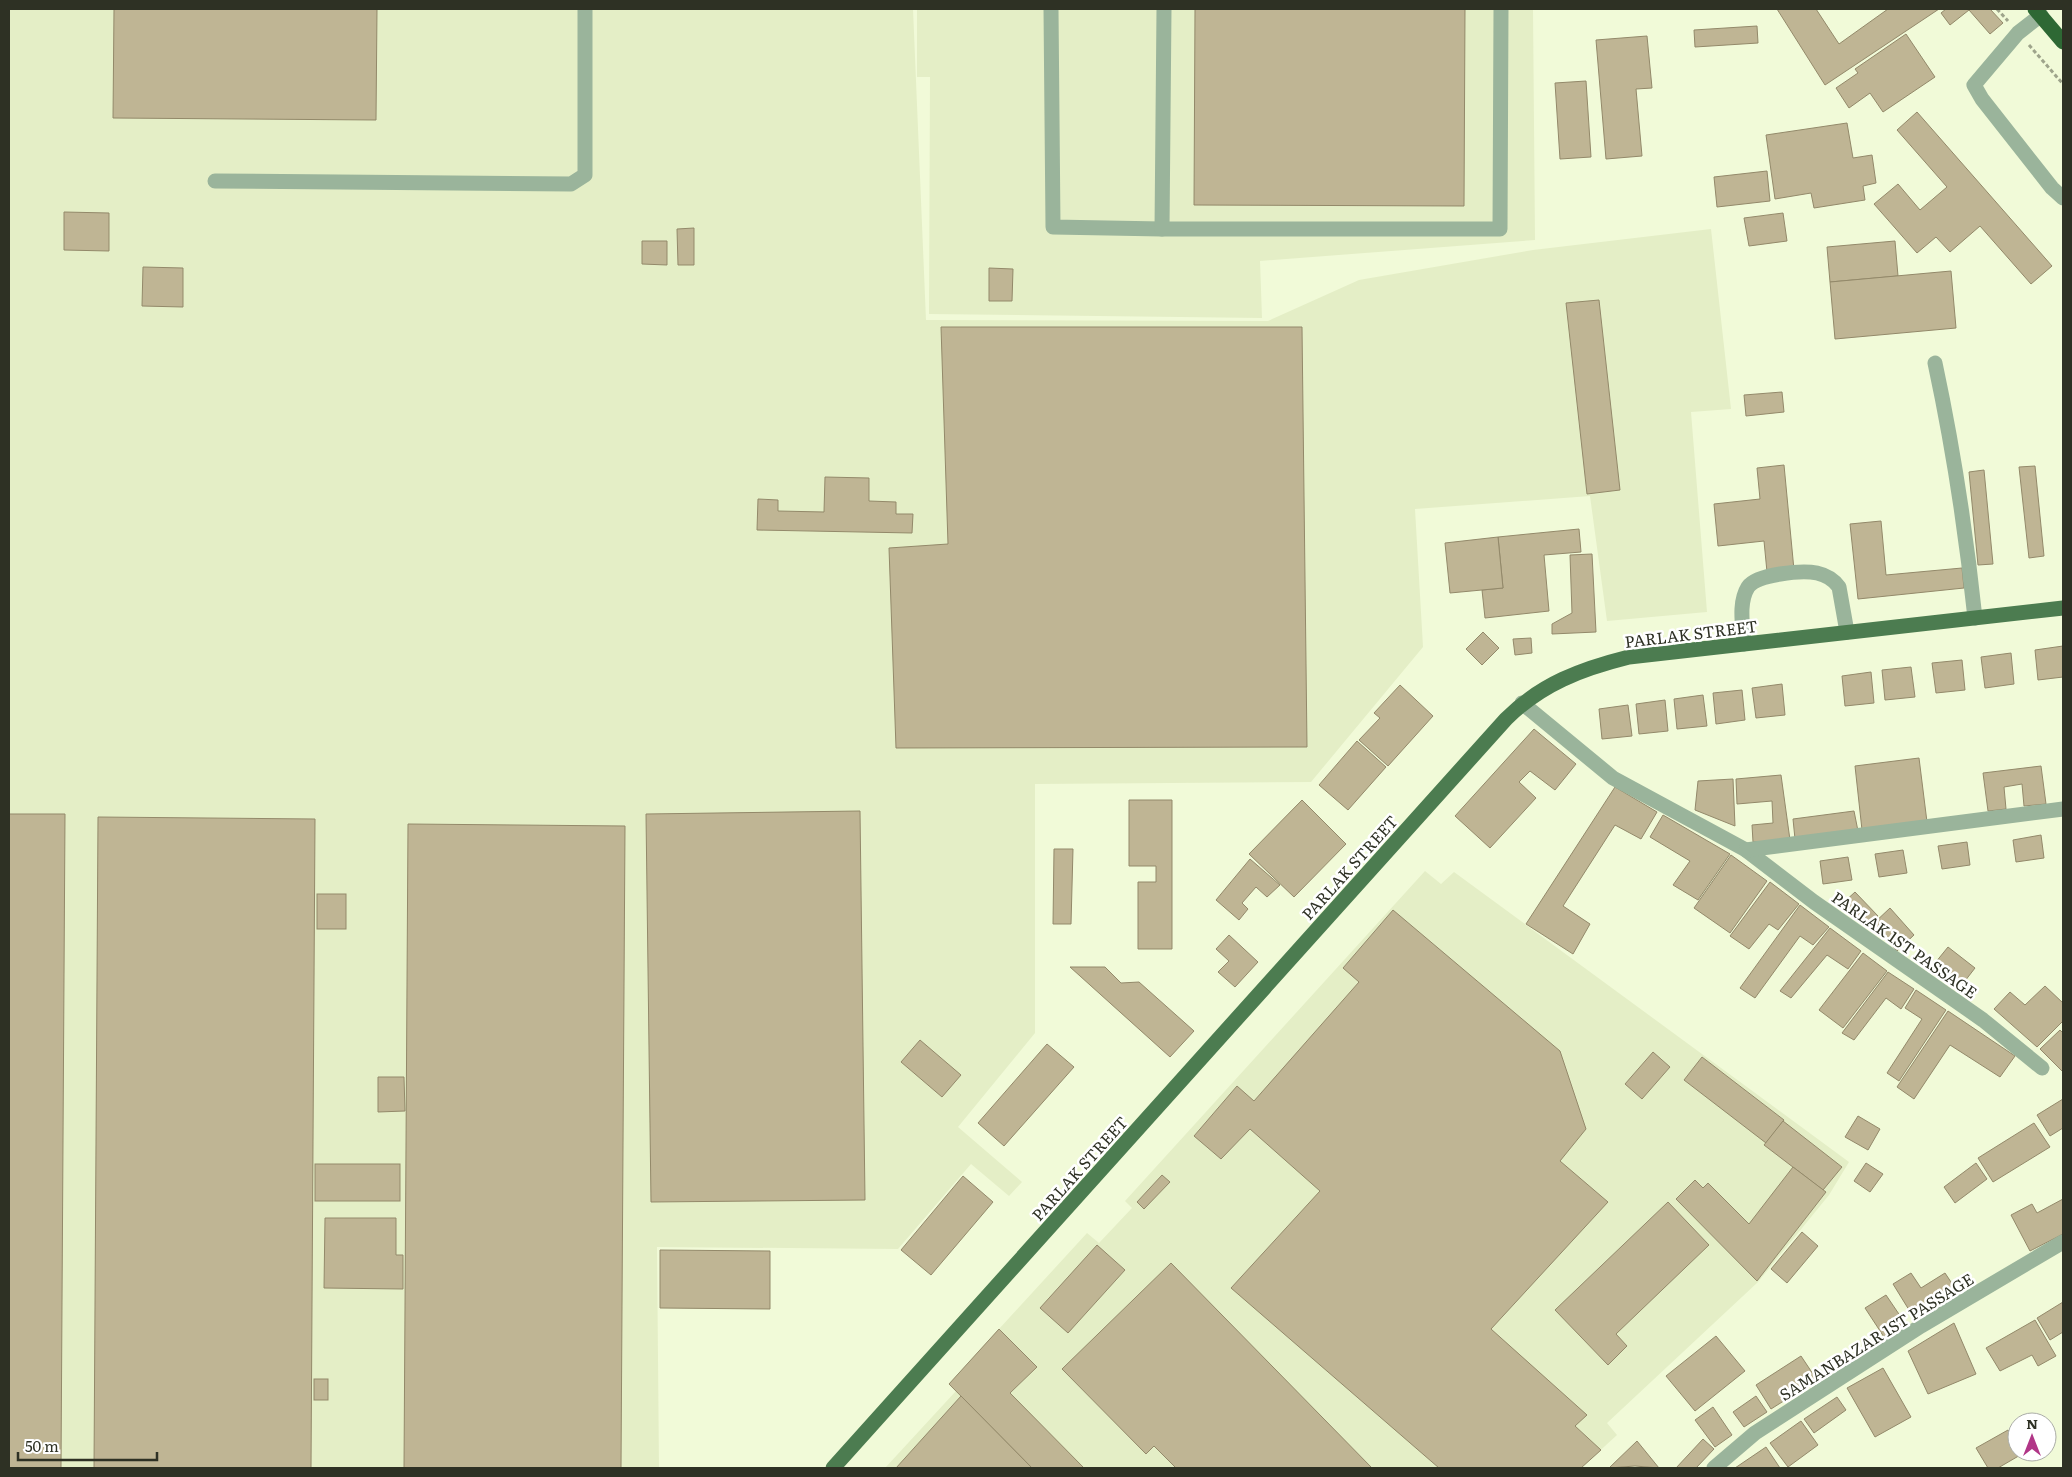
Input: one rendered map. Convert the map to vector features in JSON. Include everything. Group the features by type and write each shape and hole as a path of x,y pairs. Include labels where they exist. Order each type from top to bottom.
{"highway":[{"path":"2038,12 2063,42"}],"main road":[{"name":"PARLAK STREET","path":"833,1468 1522,703 1555,681 1595,666 1645,655 2063,608"}],"street":[{"path":"215,181 571,184 585,176 585,9"},
{"path":"1050,9 1053,227 1162,229 1500,229 1501,9"},
{"path":"1162,229 1164,9"},
{"path":"2038,12 1974,85 1994,114 2052,188 2063,198"},
{"path":"1935,363 1948,425 1969,558 1975,618"},
{"path":"1744,644 1742,602 1747,589 1753,581 1761,578 1788,574 1816,573 1836,583 1839,588 1847,632"},
{"name":"PARLAK 1ST PASSAGE","path":"1522,703 1613,778 1746,850 1814,902 1983,1020 2042,1068"},
{"path":"1746,850 2063,809"},
{"name":"SAMANBAZAR 1ST PASSAGE","path":"1714,1468 1755,1433 1796,1406 1921,1326 2063,1242"}],"shaded area":[{"path":"9,9 913,9 926,320 1268,321 1359,280 1533,250 1711,229 1731,409 1691,412 1707,612 1607,621 1590,496 1415,509 1423,647 1311,782 1035,784 1035,1033 958,1127 1022,1182 1009,1196 971,1164 898,1249 657,1247 659,1468 9,1468"},
{"path":"917,9 1533,9 1535,240 1260,261 1262,318 929,314 930,77 917,77"},
{"path":"1425,871 1441,884 1454,872 1849,1162 1829,1195 1758,1282 1607,1423 1617,1435 1581,1468 885,1468 956,1391 949,1384 1087,1233 1099,1243 1132,1208 1125,1201"}],"building":[{"path":"114,9 377,9 376,120 113,118"},
{"path":"1195,9 1465,9 1464,206 1194,205"},
{"path":"1777,9 1816,9 1839,44 1888,9 1939,9 1825,85"},
{"path":"1946,9 1990,9 2003,23 1990,34 1969,10 1950,25 1941,13"},
{"path":"1757,26 1758,43 1695,47 1694,30"},
{"path":"1906,34 1935,77 1883,112 1870,93 1849,108 1836,88 1858,73 1855,69"},
{"path":"1647,36 1652,88 1636,89 1642,156 1606,159 1596,40"},
{"path":"1586,81 1591,157 1560,159 1555,83"},
{"path":"1917,112 2052,266 2031,284 1980,226 1950,252 1936,237 1917,253 1874,204 1898,184 1920,210 1947,187 1897,130"},
{"path":"1847,123 1853,158 1872,155 1876,183 1863,186 1865,200 1814,208 1811,193 1775,199 1766,135"},
{"path":"1767,171 1770,201 1717,207 1714,177"},
{"path":"64,212 109,213 109,251 64,250"},
{"path":"1783,213 1787,241 1749,246 1744,218"},
{"path":"694,228 694,265 678,265 677,229"},
{"path":"642,241 667,241 667,265 642,264"},
{"path":"1895,241 1898,276 1830,282 1827,247"},
{"path":"143,267 183,268 183,307 142,306"},
{"path":"989,268 1013,269 1012,301 989,301"},
{"path":"1951,271 1956,328 1835,339 1830,282"},
{"path":"1599,300 1620,490 1587,494 1566,303"},
{"path":"941,327 1302,327 1307,747 896,748 889,548 948,544"},
{"path":"1782,392 1784,412 1746,416 1744,395"},
{"path":"1784,465 1794,570 1767,572 1764,541 1718,546 1714,504 1760,499 1757,468"},
{"path":"2035,466 2044,556 2029,558 2019,467"},
{"path":"1984,470 1993,564 1978,565 1969,472"},
{"path":"825,477 869,478 869,501 896,502 896,514 913,514 912,533 757,530 758,499 778,500 778,511 824,512"},
{"path":"1881,521 1886,575 1962,568 1964,588 1858,599 1850,524"},
{"path":"1579,529 1581,552 1544,555 1549,611 1485,618 1482,590 1503,588 1498,537"},
{"path":"1498,537 1503,588 1450,593 1445,543"},
{"path":"1592,554 1596,632 1552,634 1552,624 1572,613 1570,555"},
{"path":"1483,632 1499,648 1482,665 1466,649"},
{"path":"1531,638 1532,653 1515,655 1513,639"},
{"path":"2063,646 2063,677 2038,680 2035,650"},
{"path":"2011,653 2014,684 1985,688 1981,657"},
{"path":"1962,660 1965,690 1936,693 1932,663"},
{"path":"1911,667 1915,697 1885,700 1882,670"},
{"path":"1871,672 1874,703 1845,706 1842,676"},
{"path":"1782,684 1785,715 1756,718 1752,688"},
{"path":"1400,685 1433,716 1388,766 1359,740 1380,718 1374,713"},
{"path":"1742,690 1745,720 1716,724 1713,693"},
{"path":"1703,695 1707,726 1677,729 1674,699"},
{"path":"1665,700 1668,731 1639,734 1636,704"},
{"path":"1628,705 1632,736 1602,739 1599,709"},
{"path":"1534,729 1576,764 1555,790 1530,771 1519,782 1536,798 1490,848 1455,816"},
{"path":"1357,741 1386,767 1348,810 1319,785"},
{"path":"1919,758 1927,822 1862,830 1855,766"},
{"path":"2041,766 2046,804 2024,806 2022,784 2004,787 2006,809 1988,811 1983,773"},
{"path":"1781,775 1790,840 1753,842 1752,825 1773,823 1772,801 1737,804 1736,779"},
{"path":"1733,779 1735,826 1695,810 1698,781"},
{"path":"1615,787 1657,812 1641,839 1615,825 1563,906 1590,924 1573,954 1526,924"},
{"path":"1129,800 1172,800 1172,949 1138,949 1138,882 1156,882 1156,866 1129,866"},
{"path":"1302,800 1346,844 1294,897 1249,854"},
{"path":"860,811 865,1200 651,1202 646,814"},
{"path":"1854,811 1858,831 1795,839 1793,819"},
{"path":"9,814 65,814 61,1468 9,1468"},
{"path":"1663,815 1730,854 1698,900 1673,885 1690,861 1650,837"},
{"path":"98,817 315,819 311,1468 94,1468"},
{"path":"408,824 625,826 621,1468 404,1468"},
{"path":"2041,835 2044,858 2016,862 2013,840"},
{"path":"1967,842 1970,865 1942,869 1938,846"},
{"path":"1054,849 1073,849 1071,924 1053,924"},
{"path":"1903,850 1907,873 1879,877 1875,854"},
{"path":"1731,855 1767,881 1730,933 1694,908"},
{"path":"1848,857 1852,880 1823,884 1820,861"},
{"path":"1250,859 1280,885 1267,897 1256,887 1242,903 1248,909 1239,920 1216,900"},
{"path":"1770,882 1799,904 1778,930 1769,924 1749,949 1730,936"},
{"path":"1855,892 1878,916 1867,927 1843,903"},
{"path":"317,894 346,894 346,929 317,929"},
{"path":"1800,905 1829,927 1813,945 1800,936 1755,998 1740,988"},
{"path":"1890,908 1914,935 1897,951 1873,924"},
{"path":"1393,910 1560,1051 1586,1129 1560,1161 1608,1202 1491,1329 1587,1415 1575,1426 1601,1450 1581,1468 1439,1468 1231,1288 1320,1191 1250,1129 1221,1159 1194,1136 1237,1086 1254,1101 1359,982 1343,968"},
{"path":"1830,928 1861,951 1848,969 1827,955 1791,998 1780,991"},
{"path":"1229,935 1258,962 1235,987 1218,972 1229,961 1216,949"},
{"path":"1948,947 1975,968 1958,990 1931,968"},
{"path":"1863,953 1887,971 1843,1028 1819,1010"},
{"path":"1070,967 1105,967 1121,983 1139,982 1194,1031 1170,1057"},
{"path":"1888,972 1914,989 1901,1009 1886,998 1854,1040 1842,1033"},
{"path":"2045,986 2063,1003 2063,1021 2037,1047 1994,1009 2010,992 2025,1005"},
{"path":"1916,990 1946,1010 1899,1081 1887,1073 1922,1019 1905,1008"},
{"path":"1948,1011 2015,1056 2000,1077 1950,1045 1914,1099 1897,1087"},
{"path":"2060,1030 2063,1033 2063,1072 2040,1049"},
{"path":"920,1040 961,1075 942,1097 901,1062"},
{"path":"1047,1044 1074,1067 1004,1146 978,1123"},
{"path":"1653,1052 1670,1067 1642,1099 1625,1084"},
{"path":"1702,1057 1784,1120 1766,1143 1684,1080"},
{"path":"378,1077 404,1077 405,1111 378,1112"},
{"path":"2063,1099 2063,1128 2050,1136 2037,1115"},
{"path":"1858,1116 1880,1129 1868,1150 1845,1137"},
{"path":"1783,1121 1842,1167 1823,1190 1764,1145"},
{"path":"2034,1123 2050,1147 1993,1182 1978,1158"},
{"path":"1866,1163 1883,1174 1870,1192 1854,1181"},
{"path":"1976,1163 1987,1179 1955,1203 1944,1187"},
{"path":"315,1164 400,1164 400,1201 315,1201"},
{"path":"1793,1167 1826,1192 1757,1281 1676,1199 1695,1180 1703,1188 1708,1183 1749,1224"},
{"path":"1162,1175 1170,1182 1144,1209 1137,1202"},
{"path":"963,1176 993,1202 931,1275 901,1250"},
{"path":"2063,1199 2063,1234 2030,1251 2011,1215 2032,1204 2037,1213"},
{"path":"1668,1202 1709,1245 1616,1334 1627,1346 1608,1365 1555,1310"},
{"path":"325,1218 396,1218 396,1255 403,1255 403,1289 324,1288"},
{"path":"1802,1232 1818,1246 1787,1283 1771,1269"},
{"path":"1097,1245 1125,1270 1068,1333 1040,1308"},
{"path":"660,1250 770,1251 770,1309 660,1308"},
{"path":"1171,1263 1372,1468 1176,1468 1154,1446 1146,1454 1062,1369"},
{"path":"1911,1273 1921,1288 1945,1273 1957,1291 1914,1318 1893,1284"},
{"path":"1886,1295 1905,1323 1884,1337 1865,1308"},
{"path":"2063,1302 2063,1332 2050,1340 2037,1318"},
{"path":"2035,1320 2056,1356 2038,1366 2032,1355 2000,1371 1986,1348"},
{"path":"1954,1323 1976,1374 1928,1394 1908,1351"},
{"path":"999,1329 1037,1367 1010,1393 1084,1468 1032,1468 949,1384"},
{"path":"1716,1336 1745,1371 1695,1411 1666,1376"},
{"path":"1801,1356 1817,1380 1771,1409 1756,1385"},
{"path":"1883,1368 1911,1417 1875,1437 1847,1388"},
{"path":"314,1379 328,1379 328,1400 314,1400"},
{"path":"961,1396 1032,1468 896,1468"},
{"path":"1756,1396 1767,1412 1744,1427 1733,1412"},
{"path":"1837,1397 1846,1410 1814,1433 1804,1419"},
{"path":"1713,1407 1732,1435 1715,1447 1695,1420"},
{"path":"1801,1421 1818,1445 1788,1467 1770,1443"},
{"path":"2007,1431 2008,1462 1998,1468 1988,1468 1976,1448"},
{"path":"1703,1439 1714,1449 1696,1468 1676,1468"},
{"path":"1637,1441 1659,1468 1635,1466 1609,1468"},
{"path":"1766,1447 1780,1468 1735,1468"}]}
